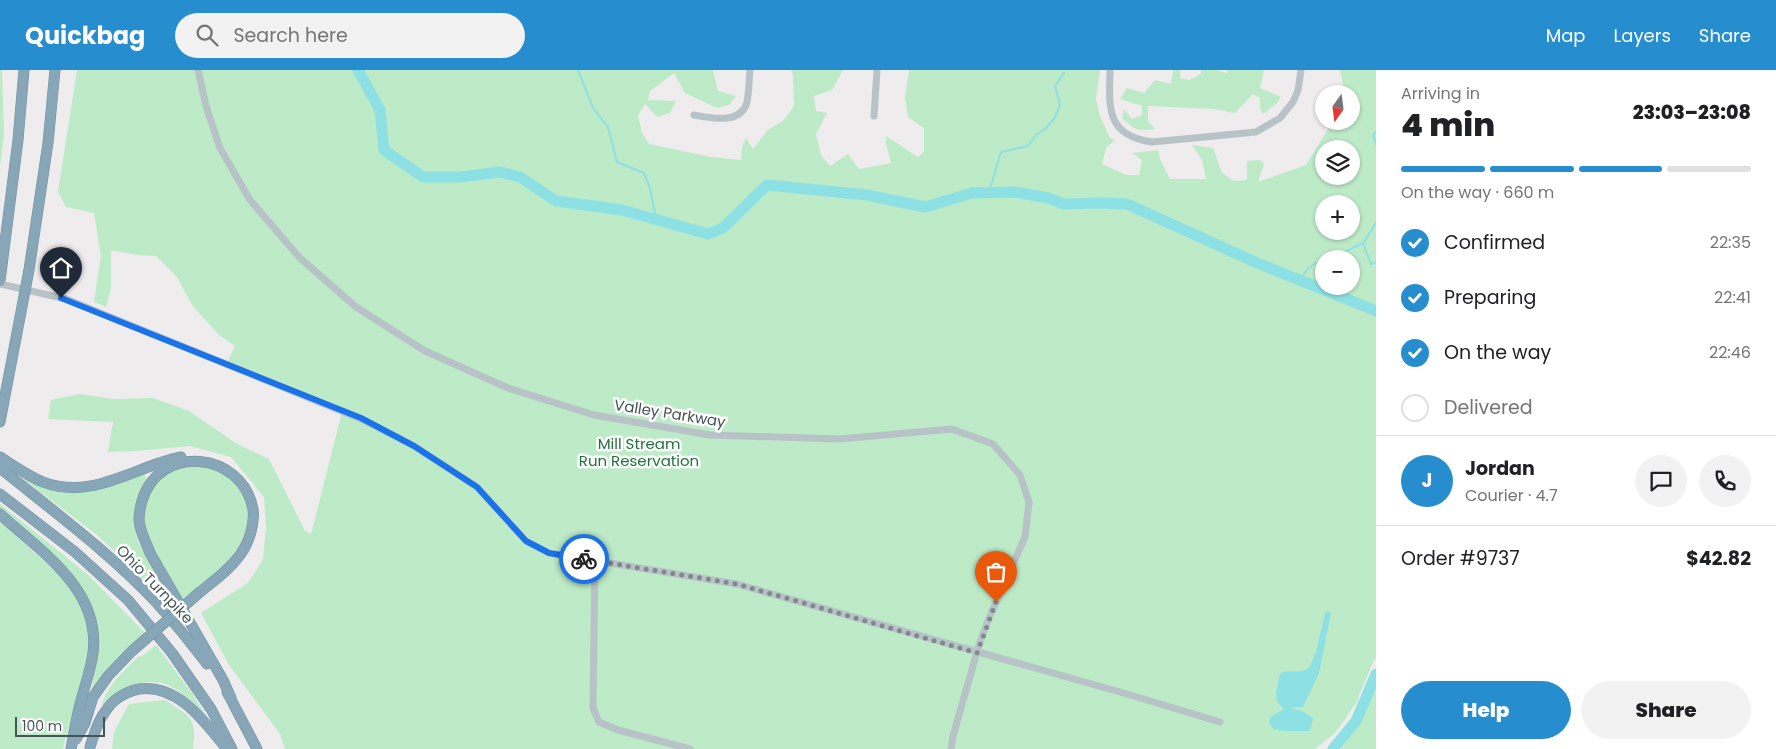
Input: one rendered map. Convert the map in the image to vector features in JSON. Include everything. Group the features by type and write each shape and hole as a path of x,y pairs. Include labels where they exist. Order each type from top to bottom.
{"highway":[{"path":"0,282 18,140 24,70"},
{"path":"0,422 20,317 48,143 55,70"},
{"path":"0,457 42,482 69,488 87,487 104,483 165,461 185,456 205,456 229,465 239,473 252,489 258,510 259,526 255,541 248,555 228,576 202,594"},
{"path":"71,748 85,723 93,697 108,676 135,652 202,594 223,573 240,555 251,533 253,513 251,500 245,488 233,475 224,468 201,461 174,464 157,476 144,494 139,511 143,536 150,553 223,680 231,698"},
{"name":"Ohio Turnpike","path":"0,468 85,536 156,603 206,662 231,698 257,749"},
{"name":"Ohio Turnpike","path":"0,494 75,552 128,600 172,653 200,693 232,749"},
{"path":"0,514 70,579 87,606 93,625 93,653 88,678 81,698 71,748"},
{"path":"89,748 92,722 98,701 109,682 135,652"},
{"path":"89,748 98,723 112,703 133,690 146,688 158,689 174,695 208,725 227,749"}],"street":[{"name":"Valley Parkway","path":"198,70 206,106 220,148 250,200 300,258 356,307 425,350 508,388 594,415 710,435 838,439 952,429 993,444 1020,475 1029,502 1025,537 989,618 953,736 952,749"},
{"path":"694,115 722,118 732,117 742,112 746,103 750,70"},
{"path":"874,116 877,70"},
{"path":"1110,70 1109,105 1114,121 1124,133 1137,140 1152,142 1256,132 1280,118 1293,102 1298,90 1301,70"},
{"path":"0,282 66,299 361,418 414,446 477,487 526,541 549,553 737,584 1220,722"},
{"path":"594,561 593,708 599,722 618,730 690,749"}],"green space":[{"path":"0,70 2,70 4,134 0,167"},
{"name":"Mill Stream Run Reservation","path":"77,70 713,70 718,91 736,96 729,105 717,108 685,93 674,73 650,91 648,100 675,101 677,99 670,113 657,117 645,104 638,115 642,133 649,144 711,157 741,160 742,147 746,138 753,149 768,130 784,120 794,106 793,75 791,70 843,70 832,90 814,96 816,111 827,113 816,134 821,155 830,166 848,154 859,169 891,163 886,136 918,157 924,152 924,128 908,117 905,98 909,70 1100,70 1096,99 1100,116 1110,138 1115,140 1106,148 1102,164 1126,175 1139,175 1142,160 1132,153 1158,150 1160,159 1170,179 1206,179 1202,160 1192,145 1213,148 1222,173 1234,181 1247,180 1247,161 1260,160 1264,164 1258,182 1306,165 1315,150 1315,185 1360,185 1360,140 1321,140 1327,130 1360,130 1360,85 1343,85 1340,70 1376,70 1376,659 1356,703 1335,733 1315,749 285,749 280,734 229,665 201,613 248,583 263,560 266,527 264,497 231,457 190,446 108,452 113,422 48,419 51,400 80,394 113,399 153,398 189,411 237,444 269,459 305,531 311,534 342,412 226,365 235,346 219,335 192,305 177,277 156,256 137,255 111,250 111,289 106,307 94,302 101,256 94,213 66,207 58,192"},
{"path":"1173,70 1180,70 1180,78 1189,80 1201,74 1201,70 1216,70 1227,73 1228,70 1264,70 1260,88 1281,97 1277,103 1263,114 1260,108 1260,98 1253,94 1235,113 1214,109 1148,106 1148,121 1155,129 1137,129 1122,118 1124,109 1132,119 1142,115 1142,106 1120,99 1127,88 1144,93 1155,80 1171,84"},
{"path":"189,465 205,466 220,470 231,477 244,494 249,515 245,538 236,555 222,569 183,600 156,558 147,540 143,526 143,510 151,488 161,477"},
{"path":"144,473 147,480 136,516 136,532 138,541 176,606 171,611 145,581 97,535 23,479 25,476 50,488"},
{"path":"0,504 87,574 145,633 104,673 91,695 99,636 91,605 82,589 0,510"},
{"path":"0,521 70,585 90,623 90,646 63,749 0,749"},
{"path":"156,645 192,693 209,720 181,693 161,683 152,682 133,685 116,693 102,705 104,698 117,678 139,656 141,657"},
{"path":"1376,686 1376,749 1341,749 1359,724"},
{"path":"165,700 190,718 194,730 193,749 112,749 114,732 129,704"}],"water":[{"path":"1327,611 1331,613 1319,673 1303,707 1290,708 1302,711 1313,718 1310,731 1273,729 1269,721 1272,716 1284,709 1277,702 1276,693 1280,673 1303,671 1310,667"}],"waterway":[{"path":"358,70 380,110 384,150 423,177 460,177 500,172 520,177 556,201 622,210 708,234 723,228 767,185 867,195 925,207 972,193 1015,192 1048,198 1064,204 1127,204 1255,262 1376,311"},
{"path":"578,70 593,108 608,127 617,162 644,173 650,188 656,219"},
{"path":"989,192 1001,152 1028,146 1036,135 1054,119 1060,105 1055,86 1064,73"},
{"path":"1376,132 1373,135 1376,144"},
{"path":"1364,242 1376,223"},
{"path":"1349,250 1363,243 1371,264 1376,262"},
{"path":"1301,280 1310,267 1315,264"},
{"path":"1333,749 1356,721 1376,674"}],"way so far":[{"path":"584,559 737,584 977,653 996,602"}],"route":[{"path":"61,298 361,418 414,446 477,487 526,541 549,553 584,559"}]}
